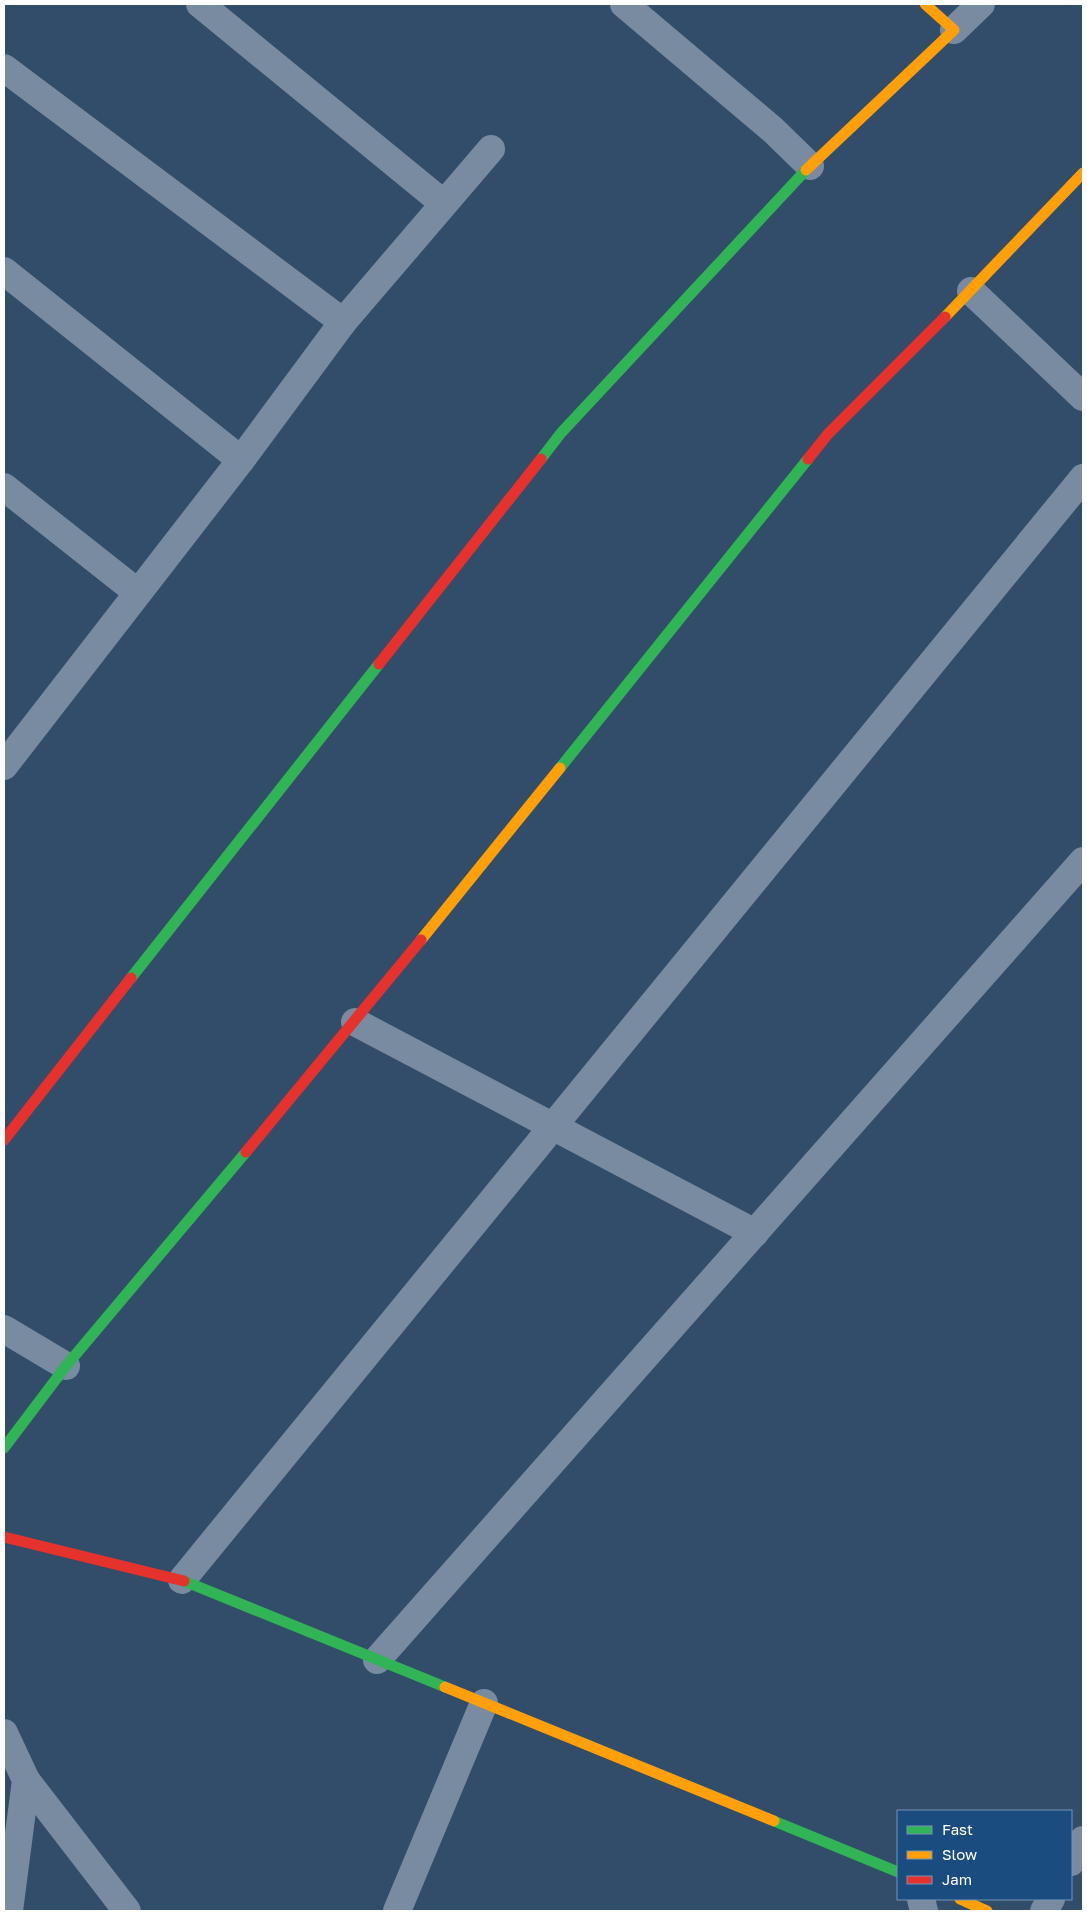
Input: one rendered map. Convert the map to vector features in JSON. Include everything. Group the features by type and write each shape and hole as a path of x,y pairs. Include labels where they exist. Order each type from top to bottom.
{"street":[{"path":"200,4 443,203"},
{"path":"624,4 773,130 810,166"},
{"path":"925,4 954,30"},
{"path":"4,1140 561,433 810,166 981,4"},
{"path":"4,68 343,322"},
{"path":"4,766 12,738 137,592 241,460 343,322 491,149"},
{"path":"4,1448 66,1366 355,1022 828,434 971,291 1083,173"},
{"path":"4,271 241,460"},
{"path":"971,291 1083,397"},
{"path":"182,1580 1083,478"},
{"path":"4,487 137,592"},
{"path":"377,1660 1083,861"},
{"path":"355,1022 755,1233"},
{"path":"4,1329 66,1366"},
{"path":"4,1537 182,1580 897,1872"},
{"path":"397,1911 484,1703"},
{"path":"4,1733 26,1780 127,1911"},
{"path":"10,1911 26,1780"},
{"path":"1072,1860 1083,1840"},
{"path":"962,1900 986,1911"}],"traffic: fast":[{"path":"541,459 561,433 806,170"},
{"path":"560,768 808,459"},
{"path":"131,978 379,664"},
{"path":"4,1448 66,1366 246,1152"},
{"path":"184,1581 445,1687"},
{"path":"774,1821 897,1872"}],"traffic: slow":[{"path":"806,170 954,30 925,4"},
{"path":"945,317 1083,173"},
{"path":"421,940 560,768"},
{"path":"445,1687 774,1821"},
{"path":"962,1900 987,1911"}],"traffic: jam":[{"path":"808,459 828,434 945,317"},
{"path":"379,664 541,459"},
{"path":"246,1152 421,940"},
{"path":"4,1140 131,978"},
{"path":"4,1537 184,1581"}]}
